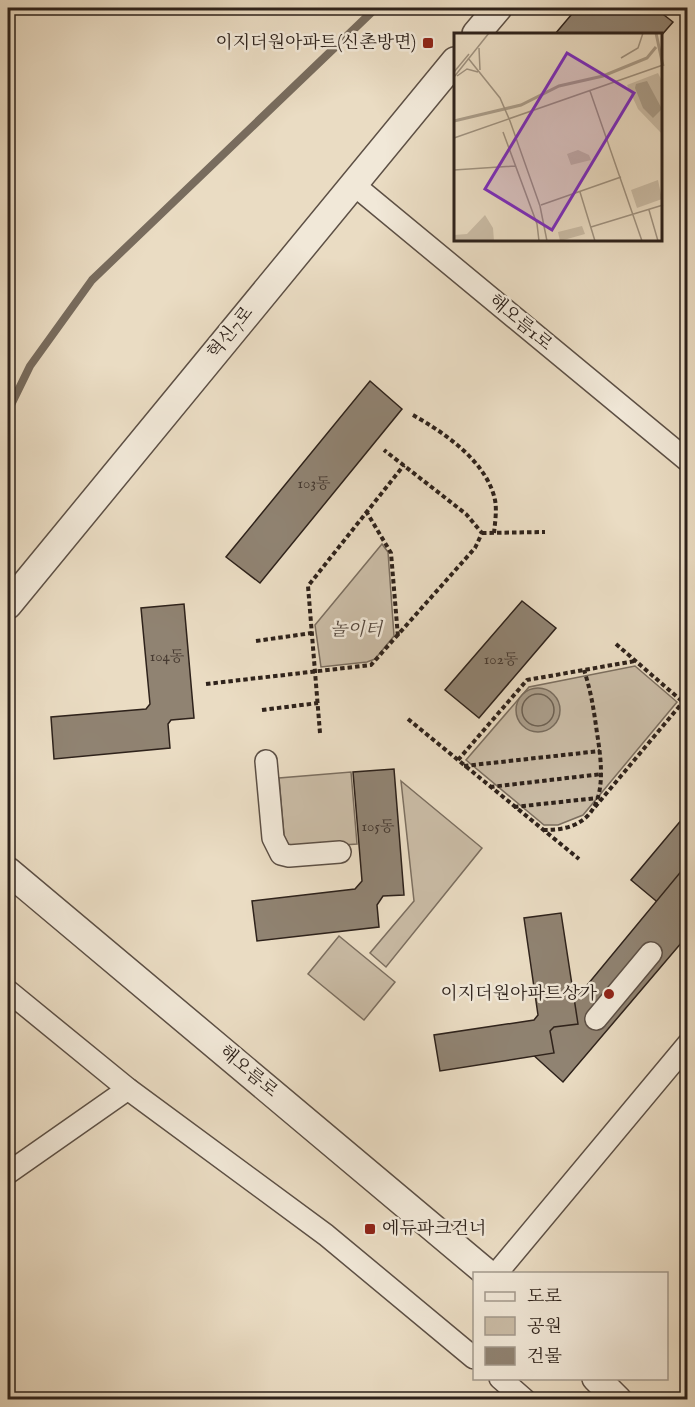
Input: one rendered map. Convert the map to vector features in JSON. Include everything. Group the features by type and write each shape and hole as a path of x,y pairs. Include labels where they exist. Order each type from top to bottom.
{"street":[{"path":"477,33 498,8"},
{"name":"혁신7로","path":"8,605 454,62"},
{"name":"해오름1로","path":"353,184 687,461"},
{"path":"266,761 273,838 281,854 289,856 340,852"},
{"name":"해오름로","path":"8,871 486,1272"},
{"path":"596,1019 651,953"},
{"path":"8,991 128,1089 326,1235 473,1357"},
{"path":"498,1272 687,1044"},
{"path":"8,1173 128,1089"},
{"path":"502,1380 525,1400"},
{"path":"598,1380 618,1400"}],"path":[{"path":"413,415 444,433 488,478 496,502 494,533"},
{"path":"384,450 466,514 482,533 545,532"},
{"path":"320,733 308,586 404,465"},
{"path":"366,511 391,554 398,637"},
{"path":"206,684 371,665 475,548 482,533"},
{"path":"256,640 312,633"},
{"path":"542,830 572,826 585,819 685,701 616,644"},
{"path":"458,760 527,680 635,661"},
{"path":"584,670 592,693 602,774 595,808"},
{"path":"262,710 318,703"},
{"path":"408,719 579,860"},
{"path":"464,766 600,751"},
{"path":"490,787 602,774"},
{"path":"514,807 597,798"}],"green space":[{"name":"놀이터","path":"382,544 388,552 394,636 375,659 321,667 315,625"},
{"path":"635,666 677,702 583,815 558,825 544,825 466,760 529,687"},
{"path":"351,772 357,844 298,848 289,845 284,836 279,778"},
{"path":"401,781 482,848 386,967 370,953 414,901"},
{"path":"339,936 395,982 364,1020 308,974"}],"water":[{"path":"538,688 553,695 560,710 553,725 538,732 523,725 516,710 523,695"}],"building":[{"path":"577,8 655,8 673,22 662,35 556,33"},
{"path":"370,381 402,409 260,583 226,557"},
{"path":"522,601 556,628 479,718 445,690"},
{"path":"184,604 194,718 171,720 168,724 170,748 54,759 51,717 146,709 150,704 141,608"},
{"path":"394,769 404,895 383,896 377,905 379,927 257,941 252,901 355,889 362,881 353,772"},
{"path":"688,812 688,873 661,905 631,880"},
{"name":"이지더원아파트상가","path":"688,863 688,935 563,1082 531,1053"},
{"path":"561,913 578,1024 554,1027 550,1031 554,1053 440,1071 434,1035 534,1020 538,1015 524,918"}],"waterway":[{"path":"8,411 30,366 92,280 376,8"}],"place":[{"name":"이지더원아파트(신촌방면)","path":"428,43"},
{"name":"이지더원아파트상가","path":"609,994"},
{"name":"에듀파크건너","path":"370,1229"}]}
